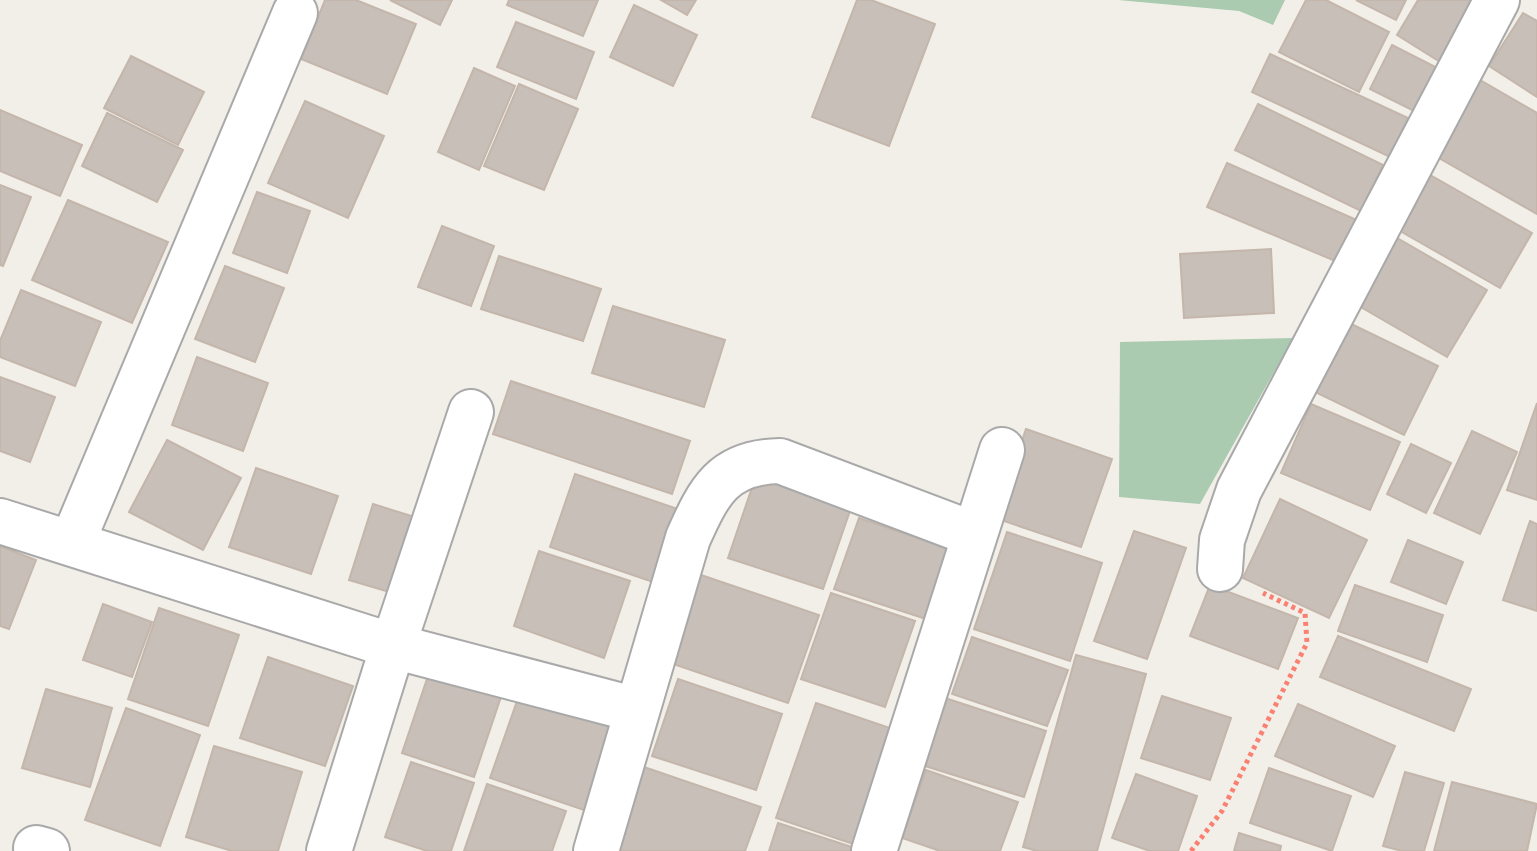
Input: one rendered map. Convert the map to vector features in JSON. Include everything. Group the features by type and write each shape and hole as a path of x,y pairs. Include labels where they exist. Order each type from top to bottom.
{"street":[{"path":"1220,569 1222,540 1239,490 1497,0"},
{"path":"72,543 295,13"},
{"path":"329,851 471,412"},
{"path":"874,851 1002,450"},
{"path":"596,851 688,538 708,494 718,482 752,464 780,461 973,534"},
{"path":"0,521 393,646 637,710"}],"path":[{"path":"1191,851 1222,811 1307,643 1305,613 1231,580 1220,569"}],"green space":[{"path":"1118,0 1285,0 1273,25 1239,11"},
{"path":"1293,338 1200,504 1119,497 1120,342"}],"building":[{"path":"325,0 356,0 416,24 387,94 301,59"},
{"path":"390,0 452,0 440,25"},
{"path":"509,0 598,0 583,36 507,5"},
{"path":"661,0 696,0 687,15"},
{"path":"857,0 871,0 935,24 889,146 812,117"},
{"path":"1306,0 1326,0 1389,32 1359,92 1279,52"},
{"path":"1356,0 1406,0 1396,20"},
{"path":"1418,0 1481,0 1442,63 1397,35"},
{"path":"634,5 697,35 673,86 610,57"},
{"path":"1523,13 1537,21 1537,97 1489,66"},
{"path":"516,22 594,52 576,99 497,67"},
{"path":"1392,45 1447,73 1424,116 1370,89"},
{"path":"1270,54 1408,118 1390,157 1252,92"},
{"path":"131,56 204,92 178,145 104,108"},
{"path":"474,68 515,86 479,170 438,152"},
{"path":"1475,77 1537,113 1537,214 1430,153"},
{"path":"519,84 578,109 544,190 484,166"},
{"path":"305,101 384,136 348,218 268,183"},
{"path":"1258,104 1383,165 1361,211 1235,150"},
{"path":"0,110 82,145 60,196 0,171"},
{"path":"107,113 183,150 157,202 82,166"},
{"path":"1227,163 1359,221 1340,263 1207,207"},
{"path":"1425,172 1532,233 1500,288 1393,227"},
{"path":"0,185 31,197 3,266 0,265"},
{"path":"257,192 310,211 287,273 233,253"},
{"path":"68,200 168,242 132,323 32,280"},
{"path":"442,226 494,246 471,306 418,287"},
{"path":"1392,235 1487,290 1447,357 1352,302"},
{"path":"1271,249 1274,313 1184,318 1180,254"},
{"path":"499,256 601,289 583,341 481,309"},
{"path":"225,266 284,288 255,362 195,339"},
{"path":"21,290 101,322 75,386 0,357 0,341"},
{"path":"613,306 725,340 704,407 592,373"},
{"path":"1343,320 1438,366 1404,435 1309,389"},
{"path":"197,357 268,383 243,451 172,425"},
{"path":"0,377 55,397 30,462 0,451"},
{"path":"511,381 690,441 672,494 493,434"},
{"path":"1537,403 1537,500 1507,490"},
{"path":"1311,404 1400,442 1370,510 1281,473"},
{"path":"1026,429 1112,459 1081,547 995,518"},
{"path":"1472,431 1517,452 1480,534 1434,513"},
{"path":"167,440 241,478 203,550 129,512"},
{"path":"1411,444 1451,463 1426,513 1387,494"},
{"path":"256,468 338,496 311,574 229,547"},
{"path":"757,473 852,505 823,589 728,558"},
{"path":"575,474 678,509 653,582 550,547"},
{"path":"1280,499 1367,540 1329,618 1243,578"},
{"path":"373,504 427,521 403,596 349,580"},
{"path":"859,518 953,550 929,620 834,589"},
{"path":"1530,521 1537,524 1537,611 1503,600"},
{"path":"1134,531 1186,548 1147,659 1094,641"},
{"path":"1007,532 1102,563 1070,661 974,629"},
{"path":"1408,540 1463,562 1446,604 1391,582"},
{"path":"0,546 36,560 9,629 0,626"},
{"path":"539,551 630,581 604,658 514,626"},
{"path":"701,575 819,615 788,703 670,663"},
{"path":"1210,585 1298,618 1278,669 1190,636"},
{"path":"1355,585 1443,615 1427,662 1338,631"},
{"path":"831,593 915,621 885,707 801,679"},
{"path":"103,604 152,622 132,677 83,660"},
{"path":"159,608 239,635 208,726 128,699"},
{"path":"1338,636 1471,689 1454,731 1320,677"},
{"path":"972,637 1068,670 1047,726 952,694"},
{"path":"1076,655 1146,674 1097,851 1037,851 1023,847"},
{"path":"268,657 353,686 325,766 240,738"},
{"path":"431,667 503,691 474,777 402,753"},
{"path":"678,679 782,714 756,790 652,756"},
{"path":"523,684 620,716 587,811 490,778"},
{"path":"46,689 112,708 90,787 22,768"},
{"path":"1162,696 1231,718 1210,780 1141,758"},
{"path":"945,698 1046,731 1024,797 922,765"},
{"path":"816,703 896,730 856,845 776,818"},
{"path":"1298,704 1395,746 1373,797 1275,756"},
{"path":"126,708 200,735 160,846 85,820"},
{"path":"214,746 302,772 278,851 232,851 186,837"},
{"path":"411,762 474,783 451,851 427,851 385,837"},
{"path":"644,767 761,807 745,851 615,851"},
{"path":"1269,768 1351,796 1332,851 1250,823"},
{"path":"926,770 1018,802 1000,851 940,851 902,838"},
{"path":"1405,772 1444,783 1424,851 1402,851 1383,846"},
{"path":"1136,774 1197,796 1178,851 1150,851 1112,838"},
{"path":"1452,782 1537,804 1527,851 1434,851"},
{"path":"487,784 566,811 552,851 464,851"},
{"path":"778,823 864,851 769,851"},
{"path":"1239,833 1281,846 1280,851 1234,851"}]}
